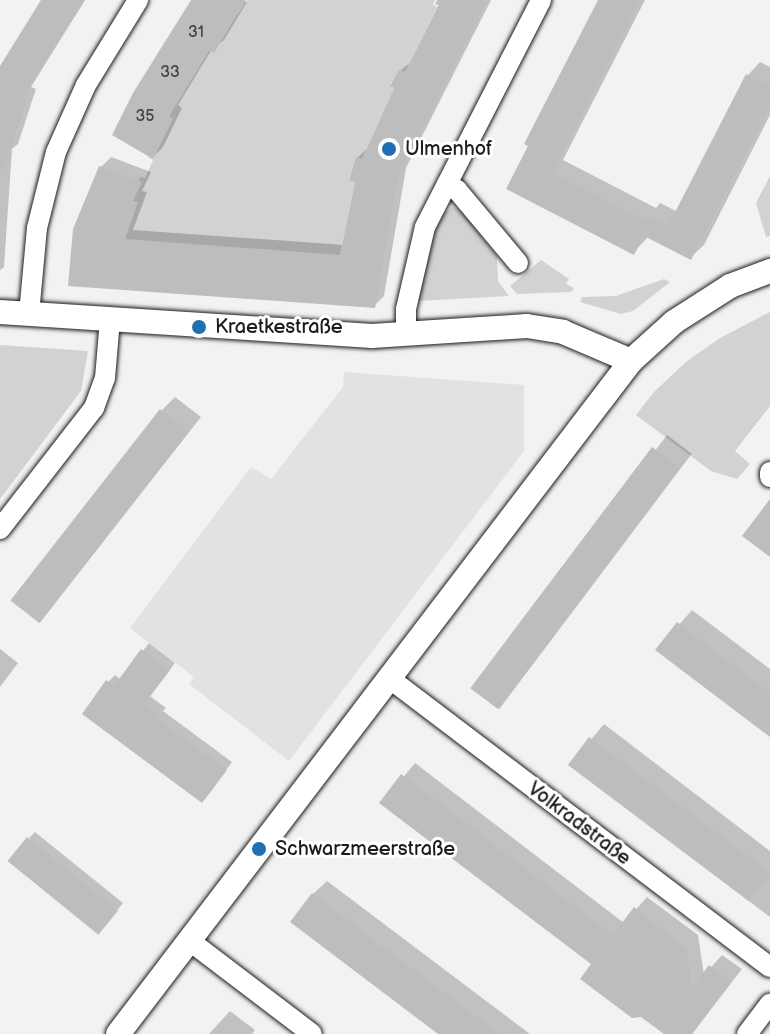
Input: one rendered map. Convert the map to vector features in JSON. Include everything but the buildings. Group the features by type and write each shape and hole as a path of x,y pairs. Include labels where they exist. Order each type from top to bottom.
{"street":[{"path":"29,314 37,228 56,152 86,85 138,0"},
{"path":"406,334 406,309 425,227 541,0"},
{"path":"447,184 457,190 518,263"},
{"path":"118,1034 631,361 674,322 730,286 770,271"},
{"path":"0,312 325,334 406,334 527,326 563,332 631,361"},
{"path":"0,529 94,408 105,378 110,320"},
{"name":"Volkradstraße","path":"389,678 770,967"},
{"path":"190,941 312,1034"},
{"path":"747,1034 770,1004"}],"shaded area":[{"path":"247,0 435,0 433,4 437,7 405,72 399,69 390,85 394,88 362,159 356,158 349,179 355,182 338,265 275,250 126,243 118,231 140,177 145,178 153,160 148,157 173,119 169,116 233,12 238,14"},
{"path":"770,176 770,236 766,237 756,203"},
{"path":"453,207 463,212 497,256 498,281 509,296 418,301 438,218"},
{"path":"541,260 569,279 566,284 574,288 571,292 517,294 510,286"},
{"path":"664,279 670,282 633,311 621,314 580,302 582,297 616,296"},
{"path":"770,312 770,406 735,451 750,464 737,479 711,471 636,415 654,392 687,361 720,338"},
{"path":"0,345 88,351 81,391 0,499"},
{"path":"344,372 524,385 524,451 289,761 189,684 194,677 130,628 251,467 271,479 343,387"}],"place":[{"name":"Ulmenhof","path":"389,149"},
{"name":"Kraetkestraße","path":"199,327"},
{"name":"Schwarzmeerstraße","path":"259,849"}]}
